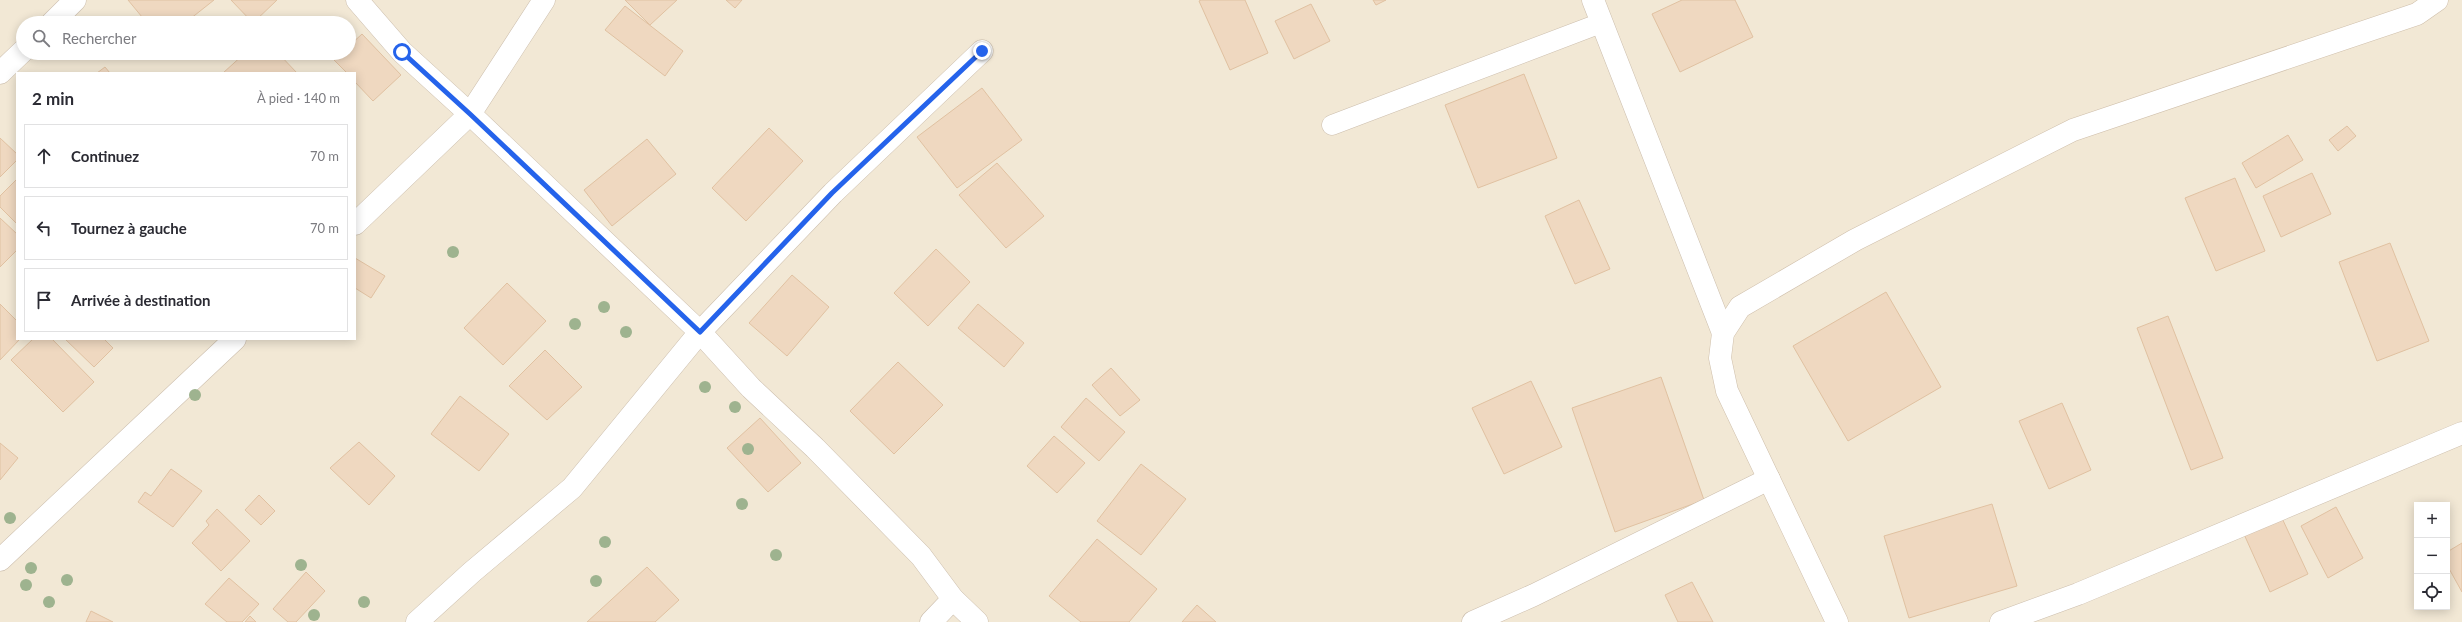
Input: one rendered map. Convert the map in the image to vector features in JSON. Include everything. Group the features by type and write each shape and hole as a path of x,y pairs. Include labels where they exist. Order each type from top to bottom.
{"street":[{"path":"59,16 75,0"},
{"path":"357,0 402,52 470,114 700,332 751,388 815,448 921,556 953,598 977,622"},
{"path":"356,223 470,114 544,0"},
{"path":"1594,0 1601,23 1723,333"},
{"path":"1837,622 1727,391 1720,358 1723,333 1740,307 1849,244 2073,130 2417,14 2436,0"},
{"path":"418,622 472,572 572,488 700,332 832,193 982,51"},
{"path":"0,74 16,58"},
{"path":"0,560 234,340"},
{"path":"2001,622 2078,594 2462,433"},
{"path":"1473,622 1534,595 1769,479"},
{"path":"931,622 953,598"}],"lane":[{"path":"1332,125 1601,23"}],"shaded area":[{"path":"0,0 2462,0 2462,622 0,622"}],"building":[{"path":"128,0 214,0 194,16 141,16"},
{"path":"231,0 277,0 260,16 246,16"},
{"path":"625,0 677,0 650,25"},
{"path":"726,0 742,0 735,8"},
{"path":"1245,0 1268,53 1230,70 1199,1"},
{"path":"1373,0 1386,0 1376,5"},
{"path":"1682,0 1735,0 1753,37 1680,72 1652,14"},
{"path":"1311,4 1330,41 1294,59 1275,21"},
{"path":"625,6 683,51 665,76 605,30"},
{"path":"362,34 401,75 373,101 356,83 356,72 346,72 334,60 356,60 356,40"},
{"path":"237,60 285,60 296,72 224,72"},
{"path":"105,67 109,72 98,72"},
{"path":"1524,74 1557,158 1478,188 1445,105"},
{"path":"982,88 1022,140 957,188 917,137"},
{"path":"2347,126 2356,136 2338,151 2329,140"},
{"path":"769,128 803,161 746,221 712,188"},
{"path":"2288,135 2303,160 2256,188 2242,163"},
{"path":"0,138 16,153 16,161 0,177"},
{"path":"647,139 676,174 612,226 584,190"},
{"path":"997,163 1044,216 1006,248 959,195"},
{"path":"2312,173 2331,214 2281,237 2263,196"},
{"path":"2235,178 2265,251 2216,271 2185,198"},
{"path":"16,180 16,223 0,207 0,196"},
{"path":"1579,200 1610,269 1575,284 1545,216"},
{"path":"0,218 16,233 16,251 0,267"},
{"path":"2390,243 2429,341 2377,361 2339,262"},
{"path":"936,249 970,282 928,326 894,293"},
{"path":"356,259 385,276 371,298 356,289"},
{"path":"792,275 829,307 787,356 749,323"},
{"path":"507,283 546,321 503,365 464,328"},
{"path":"1886,292 1941,387 1848,441 1793,346"},
{"path":"0,304 16,320 16,340 19,340 0,360"},
{"path":"978,304 1024,343 1004,367 958,328"},
{"path":"2168,316 2223,458 2191,470 2137,328"},
{"path":"32,340 53,340 94,382 63,412 11,360"},
{"path":"66,340 105,340 113,348 94,367"},
{"path":"545,350 582,387 547,420 509,386"},
{"path":"898,362 943,405 894,454 850,411"},
{"path":"1111,368 1140,400 1120,416 1092,385"},
{"path":"1661,377 1704,500 1615,532 1572,408"},
{"path":"1531,381 1562,447 1504,474 1472,408"},
{"path":"460,396 509,434 479,471 431,434"},
{"path":"1086,398 1125,432 1099,461 1061,427"},
{"path":"2062,403 2091,470 2049,489 2019,421"},
{"path":"760,418 801,463 768,492 727,448"},
{"path":"1054,436 1085,463 1057,493 1027,466"},
{"path":"359,442 395,476 369,505 330,468"},
{"path":"0,443 18,458 0,480"},
{"path":"1141,464 1186,499 1141,555 1097,521"},
{"path":"171,469 202,491 173,527 138,502 145,492 151,496"},
{"path":"259,495 275,511 261,525 245,510"},
{"path":"1992,504 2017,586 1909,618 1884,536"},
{"path":"2336,507 2363,558 2328,578 2301,526"},
{"path":"217,509 250,541 221,571 192,543 209,525 206,521"},
{"path":"2281,516 2308,574 2270,592 2243,532"},
{"path":"1097,539 1157,589 1129,622 1081,622 1049,596"},
{"path":"2462,543 2462,592 2450,570 2450,550"},
{"path":"647,567 679,600 655,622 587,622"},
{"path":"306,572 325,591 296,622 288,622 273,609"},
{"path":"229,578 259,604 242,622 227,622 205,604"},
{"path":"1692,582 1713,622 1678,622 1665,595"},
{"path":"1197,605 1216,622 1182,622"},
{"path":"91,611 113,622 86,622"},
{"path":"250,616 256,622 245,622"}],"route":[{"path":"402,52 470,114 700,332 832,193 982,51"}]}
